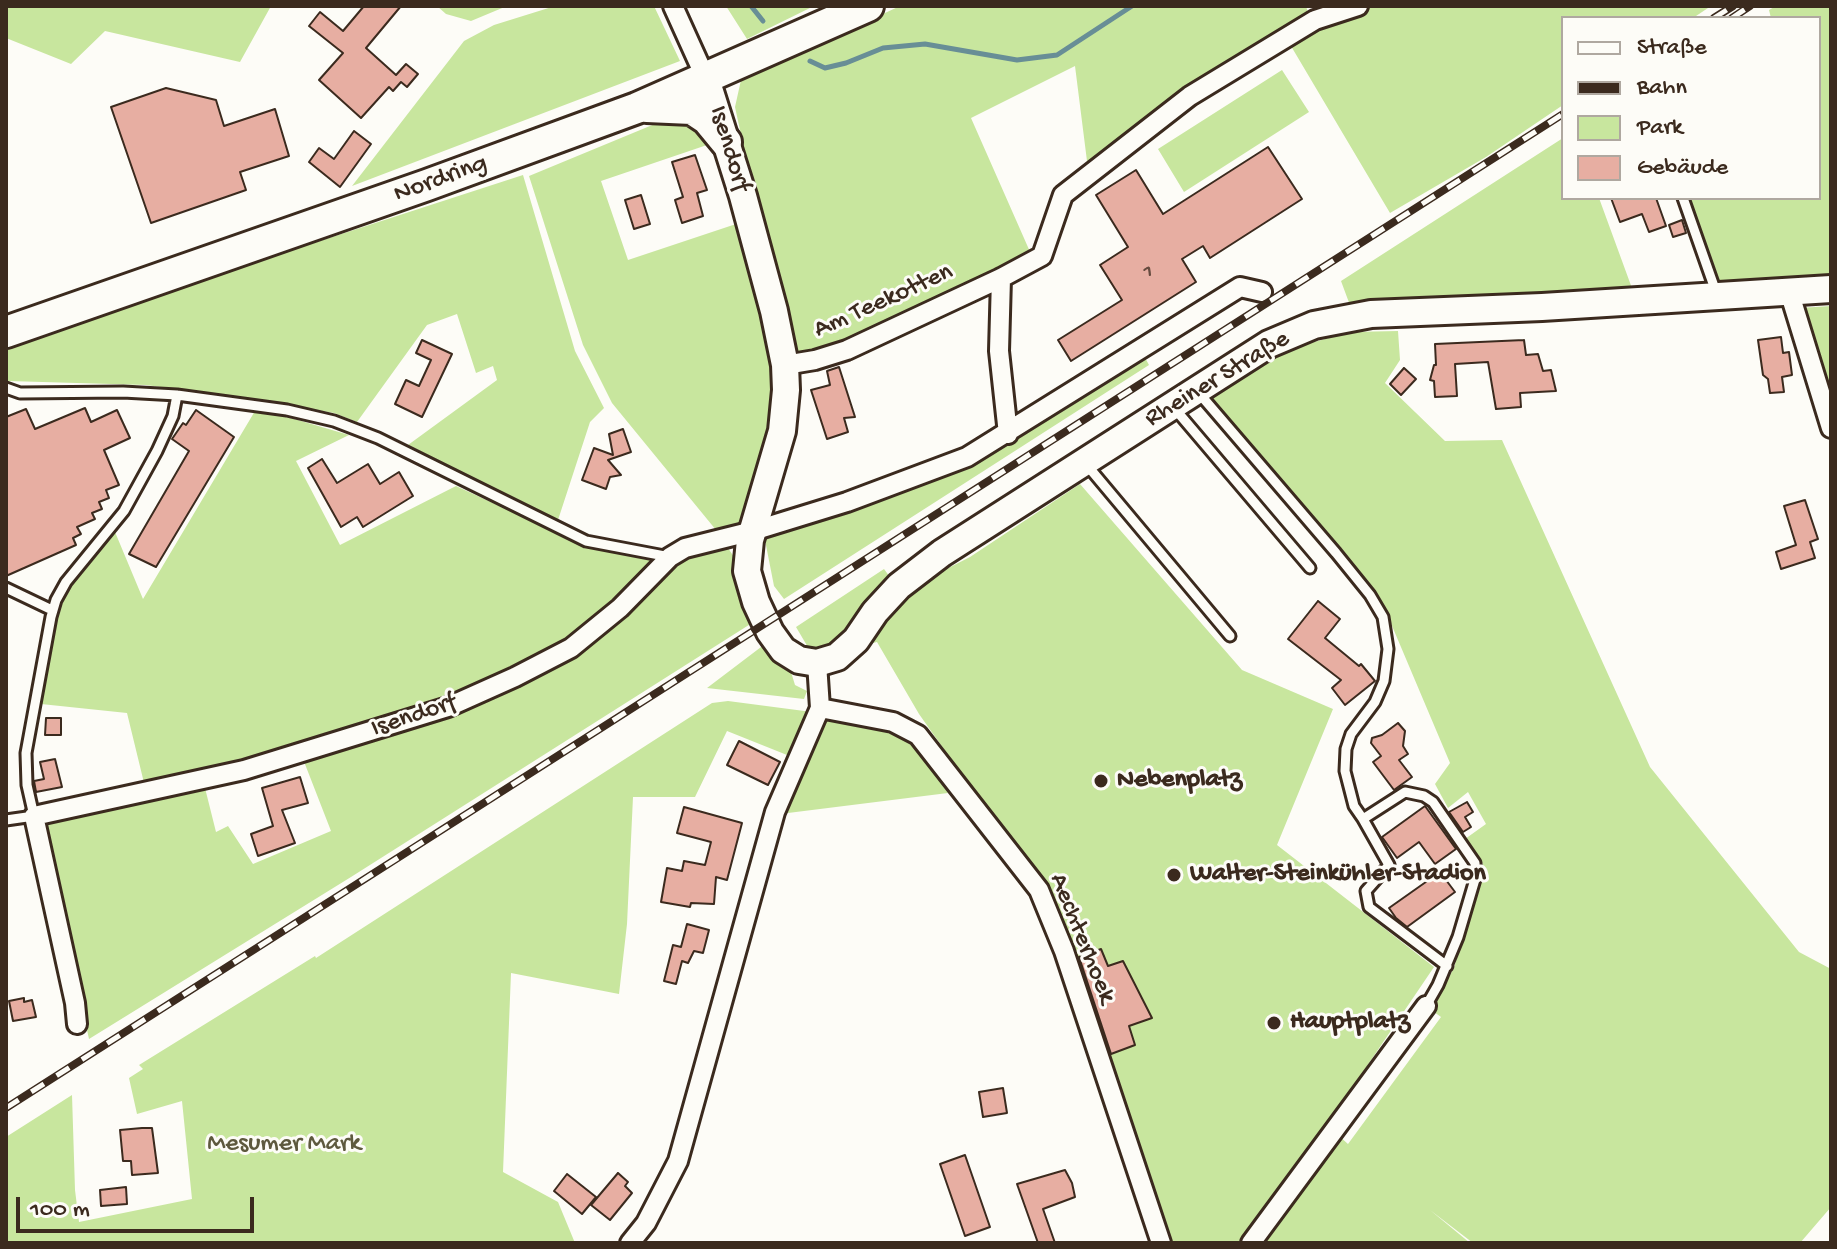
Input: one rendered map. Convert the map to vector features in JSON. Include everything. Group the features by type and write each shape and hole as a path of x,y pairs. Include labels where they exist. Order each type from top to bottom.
{"main road":[{"name":"Nordring","path":"6,332 637,108 868,6"},
{"path":"637,108 692,109 707,119 726,142"}],"street":[{"name":"Isendorf","path":"673,6 706,79 726,142 774,311 785,365 782,431 753,531 747,571 756,602 770,632 783,650 799,660 817,663"},
{"name":"Am Teekotten","path":"785,365 847,350 1042,256 1063,195 1190,96 1313,13 1358,6"},
{"path":"1001,278 999,351 1008,434"},
{"path":"753,531 847,502 967,457 1240,287 1262,292"},
{"name":"Rheiner Straße","path":"817,663 837,657 856,640 875,612 899,586 942,553 1269,344 1314,325 1371,314 1831,289"},
{"path":"1789,291 1831,428"},
{"name":"Isendorf","path":"34,816 244,770 448,707 571,648 620,608 670,557 685,548 753,531"},
{"path":"630,1243 646,1223 678,1161 775,812 820,708 817,663"},
{"name":"Aechterhoek","path":"820,708 893,722 918,735 1039,890 1064,951 1161,1243"},
{"path":"34,816 77,1024"},
{"path":"1251,1243 1426,1006"}],"lane":[{"path":"1684,200 1717,295"},
{"path":"6,388 20,393 177,395 287,410 334,421 378,438 586,541 670,557"},
{"path":"1196,390 1336,553 1370,595 1383,617 1388,649 1384,681 1375,702 1351,734 1345,759 1348,789 1354,806 1389,865 1366,891 1369,907 1447,966"},
{"path":"34,816 27,785 26,753 52,610 66,582 130,501 173,416 177,395"},
{"path":"1172,406 1310,568"},
{"path":"1084,461 1230,636"},
{"path":"6,588 52,610"},
{"path":"1363,819 1405,792 1424,796 1439,810 1475,863 1476,876 1447,966 1426,1006"},
{"name":"Isendorf","path":"6,820 34,816"}],"green space":[{"path":"6,6 271,6 240,62 105,31 71,64 6,38"},
{"path":"437,6 507,6 471,21 446,14"},
{"path":"555,6 654,6 680,61 352,186 464,41 494,25"},
{"path":"726,6 814,6 747,39"},
{"path":"900,6 1306,6 1309,16 1088,169 1075,66 971,118 1031,254 845,344 789,357 735,107 741,80"},
{"path":"1373,6 1711,6 1696,16 1561,16 1561,106 1486,157 1390,213 1288,41 1320,23"},
{"path":"1776,6 1831,6 1831,282 1722,288 1691,200 1821,200 1821,16 1770,16 1769,10"},
{"path":"1282,70 1309,112 1184,192 1158,149"},
{"path":"679,120 695,125 707,145 601,181 628,260 739,223 768,331 775,373 775,411 742,524 716,530 612,403 583,345 529,176 662,121"},
{"path":"1561,139 1561,200 1600,200 1633,291 1351,308 1341,281"},
{"path":"523,175 575,351 604,408 590,422 558,520 408,445 497,380 493,366 476,373 457,314 427,325 357,422 334,413 146,385 8,381 6,343"},
{"path":"1831,306 1831,412 1799,308"},
{"path":"1398,331 1400,360 1385,383 1445,441 1502,440 1650,767 1799,952 1831,969 1831,1207 1800,1243 1473,1243 1430,1210 1470,1243 1171,1243 1074,947 1055,906 919,714 877,642 809,649 796,627 884,569 901,592 970,557 1080,484 1242,670 1333,709 1277,845 1434,967 1327,1125 1348,1144 1441,1017 1430,1009 1454,968 1483,864 1465,839 1486,824 1468,792 1448,808 1435,784 1450,763 1387,614 1375,595 1209,400 1274,357 1303,345 1351,332"},
{"path":"1143,354 1149,365 784,599 774,586 764,535 970,460"},
{"path":"255,411 349,435 296,461 340,545 456,486 584,545 657,561 570,644 446,702 367,729 145,787 127,713 41,704 56,610 71,585 115,532 143,599"},
{"path":"726,545 736,560 738,589 752,623 89,1039 41,820 205,788 216,832 228,826 253,864 331,831 303,759 577,653 637,604 676,562 698,551"},
{"path":"765,644 791,672 795,685 807,691 804,699 707,688"},
{"name":"Mesumer Mark","path":"728,701 812,712 792,757 727,731 695,797 633,797 627,924 619,994 511,973 503,1172 558,1202 575,1243 6,1243 6,1137 72,1095 79,1222 192,1199 182,1101 137,1114 129,1078 143,1069 139,1065 316,958 712,703"},
{"path":"824,715 890,729 915,740 948,793 780,814"}],"building":[{"path":"364,6 401,6 366,48 396,75 406,64 418,74 407,87 401,82 393,91 389,87 361,118 319,80 343,53 309,26 320,12 343,31"},
{"path":"166,88 216,100 224,126 275,109 289,156 240,172 246,190 151,223 111,107"},
{"path":"354,131 371,144 340,187 309,162 319,148 334,159"},
{"path":"1268,147 1302,199 1210,258 1203,246 1182,259 1196,282 1071,361 1058,340 1122,300 1100,265 1128,247 1096,195 1136,170 1163,214"},
{"path":"695,155 707,190 697,193 703,216 682,223 675,200 683,197 672,162"},
{"path":"641,195 650,224 634,229 625,200"},
{"path":"1612,200 1657,200 1666,226 1649,232 1642,214 1620,222"},
{"path":"1682,220 1686,233 1673,237 1669,225"},
{"path":"1781,337 1783,353 1789,352 1792,375 1782,377 1784,392 1770,393 1768,379 1763,375 1758,340"},
{"path":"422,340 452,354 422,417 395,404 406,380 419,386 431,360 416,353"},
{"path":"1524,340 1526,355 1538,354 1543,371 1551,370 1556,391 1520,393 1521,407 1496,409 1488,362 1455,364 1457,396 1435,397 1434,381 1430,380 1436,365 1435,344"},
{"path":"839,367 855,417 844,418 848,432 827,439 811,390 830,385 827,371"},
{"path":"1404,368 1416,379 1401,395 1390,384"},
{"path":"85,408 91,422 117,410 130,438 104,450 119,485 106,490 109,498 99,502 102,509 92,513 95,519 77,527 81,534 73,538 76,545 6,576 6,417 26,409 35,429"},
{"path":"196,410 234,437 156,567 129,554 189,451 172,439"},
{"path":"623,429 631,452 608,460 621,475 610,477 606,489 582,480 594,448 613,455 609,434"},
{"path":"322,459 337,483 368,464 380,484 399,472 413,496 363,527 357,517 341,527 308,468"},
{"path":"1805,500 1818,539 1810,542 1815,558 1781,569 1776,552 1796,545 1784,506"},
{"path":"1318,601 1340,619 1325,638 1359,666 1361,664 1375,681 1345,705 1332,688 1341,680 1288,639"},
{"path":"46,718 61,718 61,735 45,735"},
{"path":"1398,723 1405,731 1403,746 1408,754 1399,760 1412,777 1394,790 1373,762 1381,756 1371,743 1372,738"},
{"path":"739,741 780,762 768,785 727,765"},
{"path":"55,759 62,787 36,792 34,781 44,779 40,762"},
{"path":"300,777 308,803 282,810 295,843 258,856 251,834 273,826 262,788"},
{"path":"1467,802 1473,812 1465,817 1471,827 1463,832 1449,812"},
{"path":"1425,806 1456,849 1435,864 1419,842 1397,858 1382,837"},
{"path":"684,807 742,823 727,880 716,877 714,904 691,903 690,907 661,902 667,868 682,871 684,861 705,865 711,842 677,833"},
{"path":"1440,872 1455,892 1407,927 1389,908"},
{"path":"687,924 709,930 703,953 694,951 688,963 682,961 676,984 664,981 673,945 681,947"},
{"path":"1101,949 1108,966 1123,961 1152,1018 1129,1026 1135,1045 1111,1054 1079,957"},
{"path":"24,998 24,1002 32,1000 36,1017 13,1021 9,1001"},
{"path":"1003,1088 1007,1113 983,1117 979,1092"},
{"path":"152,1128 158,1173 132,1175 131,1161 123,1161 120,1130"},
{"path":"965,1155 990,1227 965,1236 940,1164"},
{"path":"1065,1170 1075,1197 1043,1209 1055,1243 1038,1243 1017,1184"},
{"path":"618,1173 628,1182 625,1186 632,1193 610,1220 591,1205"},
{"path":"567,1174 596,1197 582,1214 554,1191"},
{"path":"126,1187 127,1204 101,1206 100,1190"}],"waterway":[{"path":"751,6 763,21"},
{"path":"810,61 825,68 883,48 925,44 1017,60 1057,55 1132,6"}],"railway":[{"path":"1717,16 1733,6"},
{"path":"1735,16 1750,6"},
{"path":"6,1108 1561,115"}],"place":[{"name":"Nebenplatz","path":"1101,781"},
{"name":"Walter-Steinkühler-Stadion","path":"1174,875"},
{"name":"Hauptplatz","path":"1274,1023"}]}
